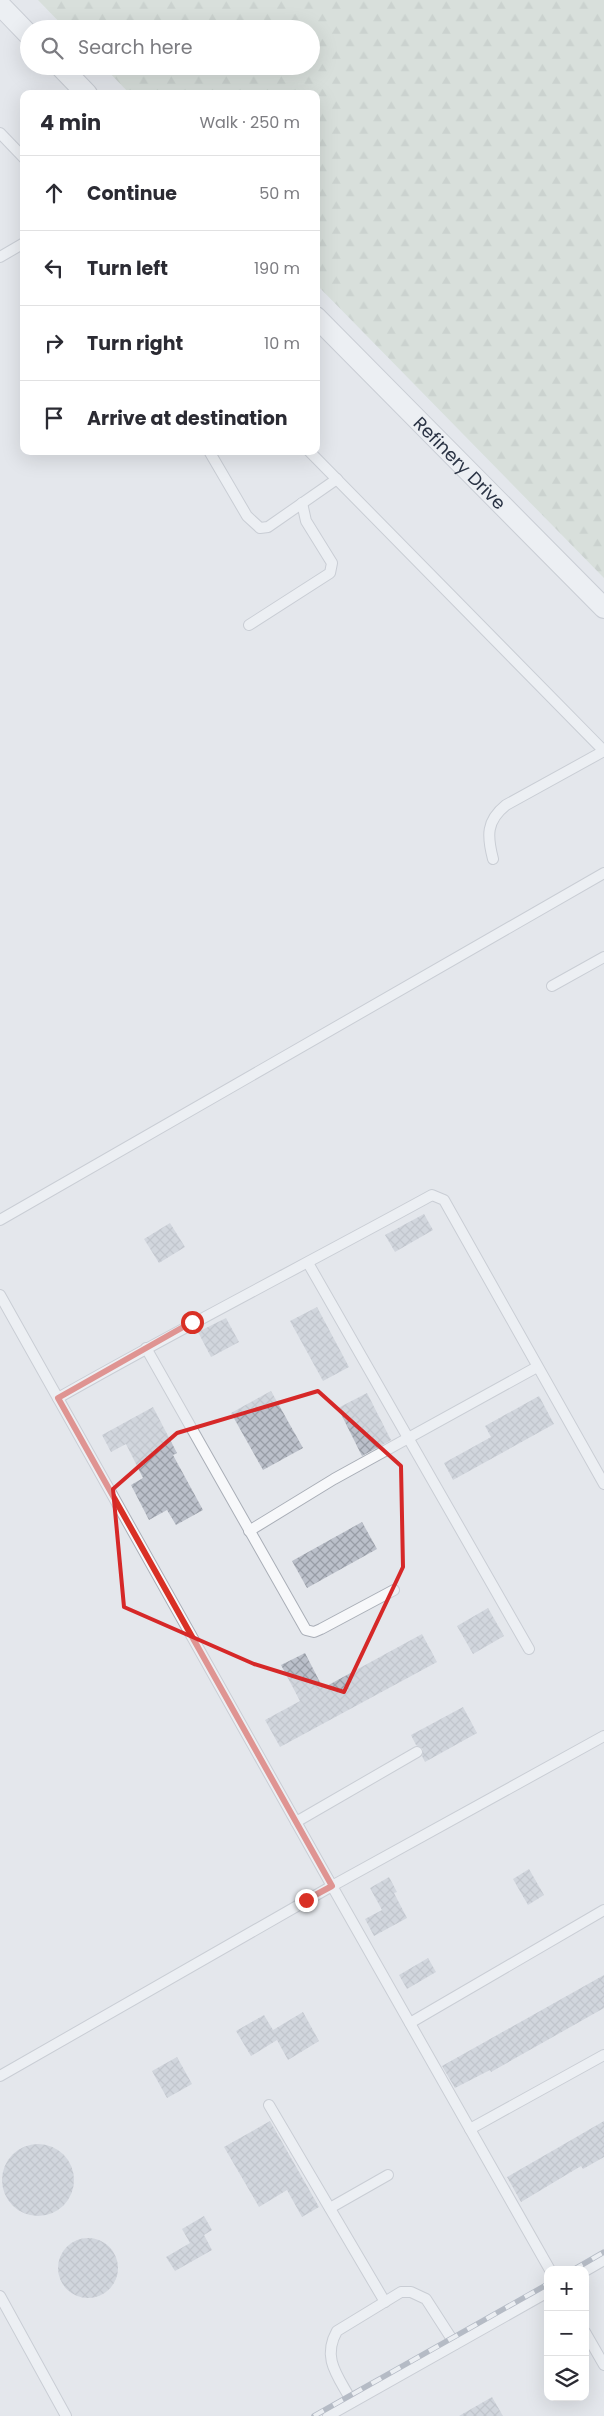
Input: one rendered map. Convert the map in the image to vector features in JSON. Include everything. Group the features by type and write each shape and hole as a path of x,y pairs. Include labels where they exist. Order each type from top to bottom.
{"street":[{"path":"0,6 20,26"},
{"path":"69,75 83,90"},
{"name":"Refinery Drive","path":"320,321 604,608"}],"lane":[{"path":"0,133 20,154"},
{"path":"0,257 20,245"},
{"path":"211,455 246,516 260,528 268,527 337,480"},
{"path":"313,455 604,751 498,812 488,830 493,859"},
{"path":"248,625 330,572 332,563 306,521 302,503"},
{"path":"0,1220 604,873"},
{"path":"552,986 604,957"},
{"path":"58,1398 146,1348 432,1195 441,1196 604,1484"},
{"path":"308,1263 529,1649"},
{"path":"0,1295 548,2266"},
{"path":"146,1348 300,1622 310,1632 321,1629 394,1590"},
{"path":"249,1531 334,1479 537,1367"},
{"path":"0,2076 332,1886 604,1736"},
{"path":"296,1822 416,1752"},
{"path":"410,2023 604,1910"},
{"path":"470,2129 604,2055"},
{"path":"269,2105 385,2302"},
{"path":"330,2208 388,2174"},
{"path":"589,2268 604,2260"},
{"path":"352,2402 330,2358 332,2340 337,2331 402,2292 420,2294 426,2299 455,2344"},
{"path":"328,2416 544,2294"},
{"path":"0,2296 66,2416"},
{"path":"589,2339 604,2365"}],"highlighted area":[{"path":"318,1391 401,1466 403,1567 344,1692 254,1664 124,1607 113,1489 177,1433"}],"green space":[{"path":"38,0 604,0 604,578 320,288 320,90 126,90 112,75 320,75 320,20 57,20"}],"building":[{"path":"424,1214 433,1230 395,1252 385,1235"},
{"path":"170,1223 185,1247 159,1263 144,1239"},
{"path":"317,1307 349,1367 323,1381 290,1321"},
{"path":"226,1318 239,1342 211,1357 198,1332"},
{"path":"271,1391 303,1448 263,1470 231,1413"},
{"path":"367,1393 391,1440 362,1456 338,1408"},
{"path":"539,1396 554,1424 453,1480 444,1463 491,1437 485,1426"},
{"path":"153,1407 177,1453 173,1455 203,1510 176,1525 167,1510 149,1520 131,1485 143,1478 126,1444 111,1452 102,1435"},
{"path":"362,1522 377,1549 307,1588 292,1561"},
{"path":"488,1608 504,1636 473,1654 457,1626"},
{"path":"422,1634 437,1662 280,1747 265,1720 300,1701 281,1665 305,1653 323,1688"},
{"path":"463,1707 477,1733 425,1762 422,1756 423,1749 416,1745 411,1735"},
{"path":"529,1869 544,1895 528,1905 513,1879"},
{"path":"389,1877 397,1892 394,1893 407,1918 374,1936 365,1919 382,1910 370,1888"},
{"path":"428,1958 436,1972 407,1989 399,1975"},
{"path":"604,1975 604,2008 491,2072 490,2070 455,2088 442,2066"},
{"path":"303,2012 319,2041 288,2060 277,2040 251,2056 236,2031 264,2015 273,2030"},
{"path":"177,2057 192,2084 167,2098 152,2071"},
{"path":"270,2121 319,2207 302,2217 287,2190 259,2207 224,2147"},
{"path":"604,2121 604,2157 583,2169 581,2166 521,2202 507,2177"},
{"path":"31,2144 45,2144 64,2154 74,2173 74,2187 64,2206 45,2216 31,2216 12,2206 2,2187 2,2173 12,2154"},
{"path":"204,2216 212,2230 204,2235 212,2250 175,2271 166,2257 190,2243 182,2229"},
{"path":"88,2238 105,2243 113,2251 118,2268 113,2285 105,2293 88,2298 71,2293 63,2285 58,2268 63,2251 71,2243"},
{"path":"492,2397 503,2416 459,2416"}],"railway":[{"path":"580,2266 604,2252"},
{"path":"314,2416 544,2286"}],"route":[{"path":"192,1322 58,1398 332,1886 306,1900"}]}
